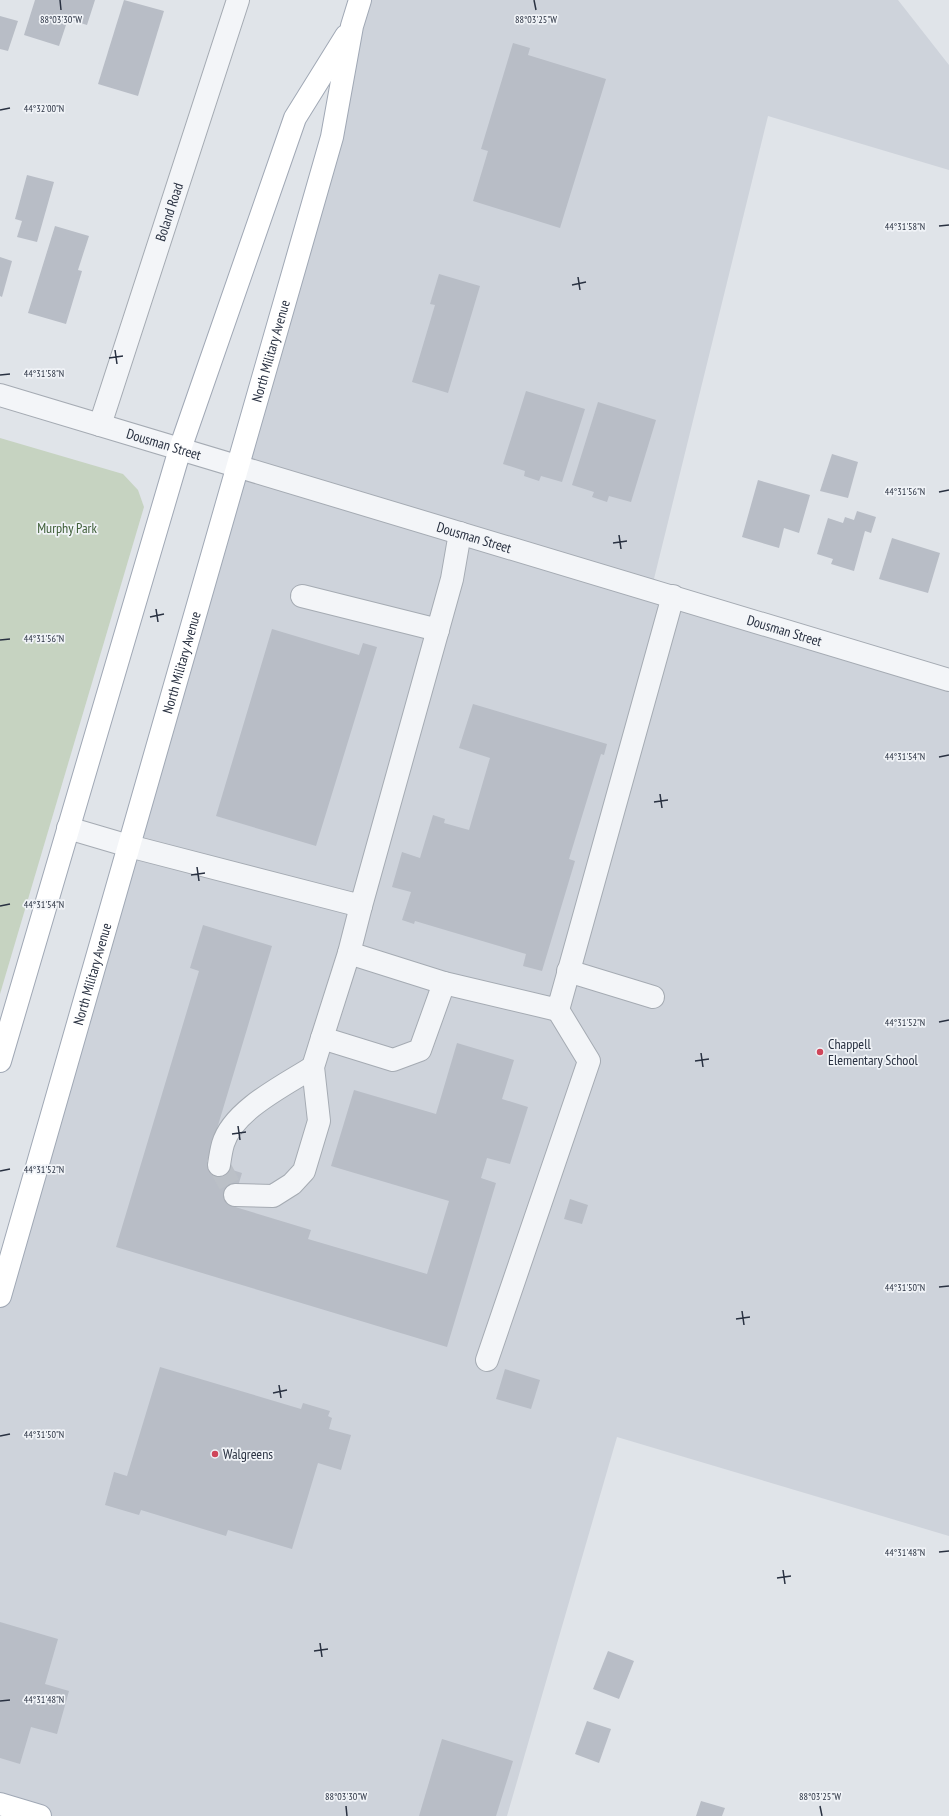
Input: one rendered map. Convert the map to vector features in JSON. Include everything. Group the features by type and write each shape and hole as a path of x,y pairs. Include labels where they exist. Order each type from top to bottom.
{"main road":[{"name":"North Military Avenue","path":"0,1296 332,137 352,26 360,0"},
{"name":"North Military Avenue","path":"0,1060 180,449 295,118 352,26"},
{"path":"0,1804 40,1816"}],"street":[{"name":"Boland Road","path":"100,425 238,0"},
{"name":"Dousman Street","path":"0,395 949,680"},
{"path":"235,1195 273,1196 292,1184 304,1171 319,1121 313,1067 349,953 438,630 452,579 460,533"},
{"path":"302,596 438,630"},
{"path":"558,1010 673,596"},
{"path":"68,828 129,846 361,906"},
{"path":"349,953 444,983 558,1010 589,1061 487,1360"},
{"path":"568,971 652,997"},
{"path":"322,1038 393,1060 420,1050 444,983"},
{"path":"219,1165 223,1143 236,1121 265,1095 313,1067"}],"shaded area":[{"path":"360,0 898,0 949,65 949,170 768,116 651,591 949,680 949,1536 617,1437 507,1816 0,1816 0,1296"}],"green space":[{"name":"Murphy Park","path":"0,438 123,474 138,490 144,507 0,994"}],"building":[{"path":"35,0 95,0 87,25 68,19 59,46 24,35"},
{"path":"124,0 164,11 138,96 98,84"},
{"path":"0,16 18,21 8,51 0,49"},
{"path":"513,43 530,48 528,55 606,79 560,228 473,201 488,151 481,149"},
{"path":"27,175 54,182 37,242 17,237 22,221 15,219"},
{"path":"55,226 89,236 78,270 82,271 66,324 28,313"},
{"path":"0,257 12,261 2,297 0,296"},
{"path":"439,274 480,286 448,393 412,382 435,305 430,304"},
{"path":"526,391 585,409 562,482 541,476 539,481 524,476 525,471 503,464"},
{"path":"598,402 656,420 631,502 609,496 607,502 592,497 594,492 572,485"},
{"path":"832,454 858,462 848,498 820,491"},
{"path":"758,480 810,495 799,533 784,528 779,548 742,537"},
{"path":"857,511 876,517 871,533 865,531 854,571 831,564 833,559 817,554 828,518 843,523 845,517 854,520"},
{"path":"892,538 940,553 928,593 879,579"},
{"path":"272,629 359,655 363,643 377,647 316,846 216,816"},
{"path":"473,704 607,744 604,755 601,754 569,859 575,861 542,971 523,966 526,954 415,921 414,924 402,920 411,892 392,887 402,852 420,858 433,815 445,819 444,823 469,830 490,758 459,748"},
{"path":"203,925 272,946 207,1162 242,1173 232,1206 311,1230 308,1239 427,1274 449,1201 331,1166 354,1090 436,1114 457,1043 514,1060 502,1099 528,1107 510,1164 487,1158 481,1178 496,1183 447,1347 116,1247 199,971 190,968"},
{"path":"570,1199 588,1205 582,1224 564,1219"},
{"path":"160,1367 301,1409 303,1403 330,1411 328,1416 332,1418 329,1429 351,1435 341,1470 318,1463 292,1549 228,1530 226,1536 141,1510 139,1515 105,1505 114,1472 127,1476"},
{"path":"505,1369 540,1380 531,1409 496,1399"},
{"path":"0,1622 58,1639 45,1684 69,1691 57,1734 31,1727 20,1764 0,1758"},
{"path":"608,1651 634,1661 619,1699 593,1689"},
{"path":"587,1721 611,1729 599,1763 575,1754"},
{"path":"442,1739 513,1761 496,1816 419,1816"},
{"path":"701,1801 725,1808 722,1816 696,1816"}],"tunnel":[{"path":"219,1165 235,1195"}],"place":[{"name":"Chappell Elementary School","path":"820,1052"},
{"name":"Walgreens","path":"215,1454"}]}
